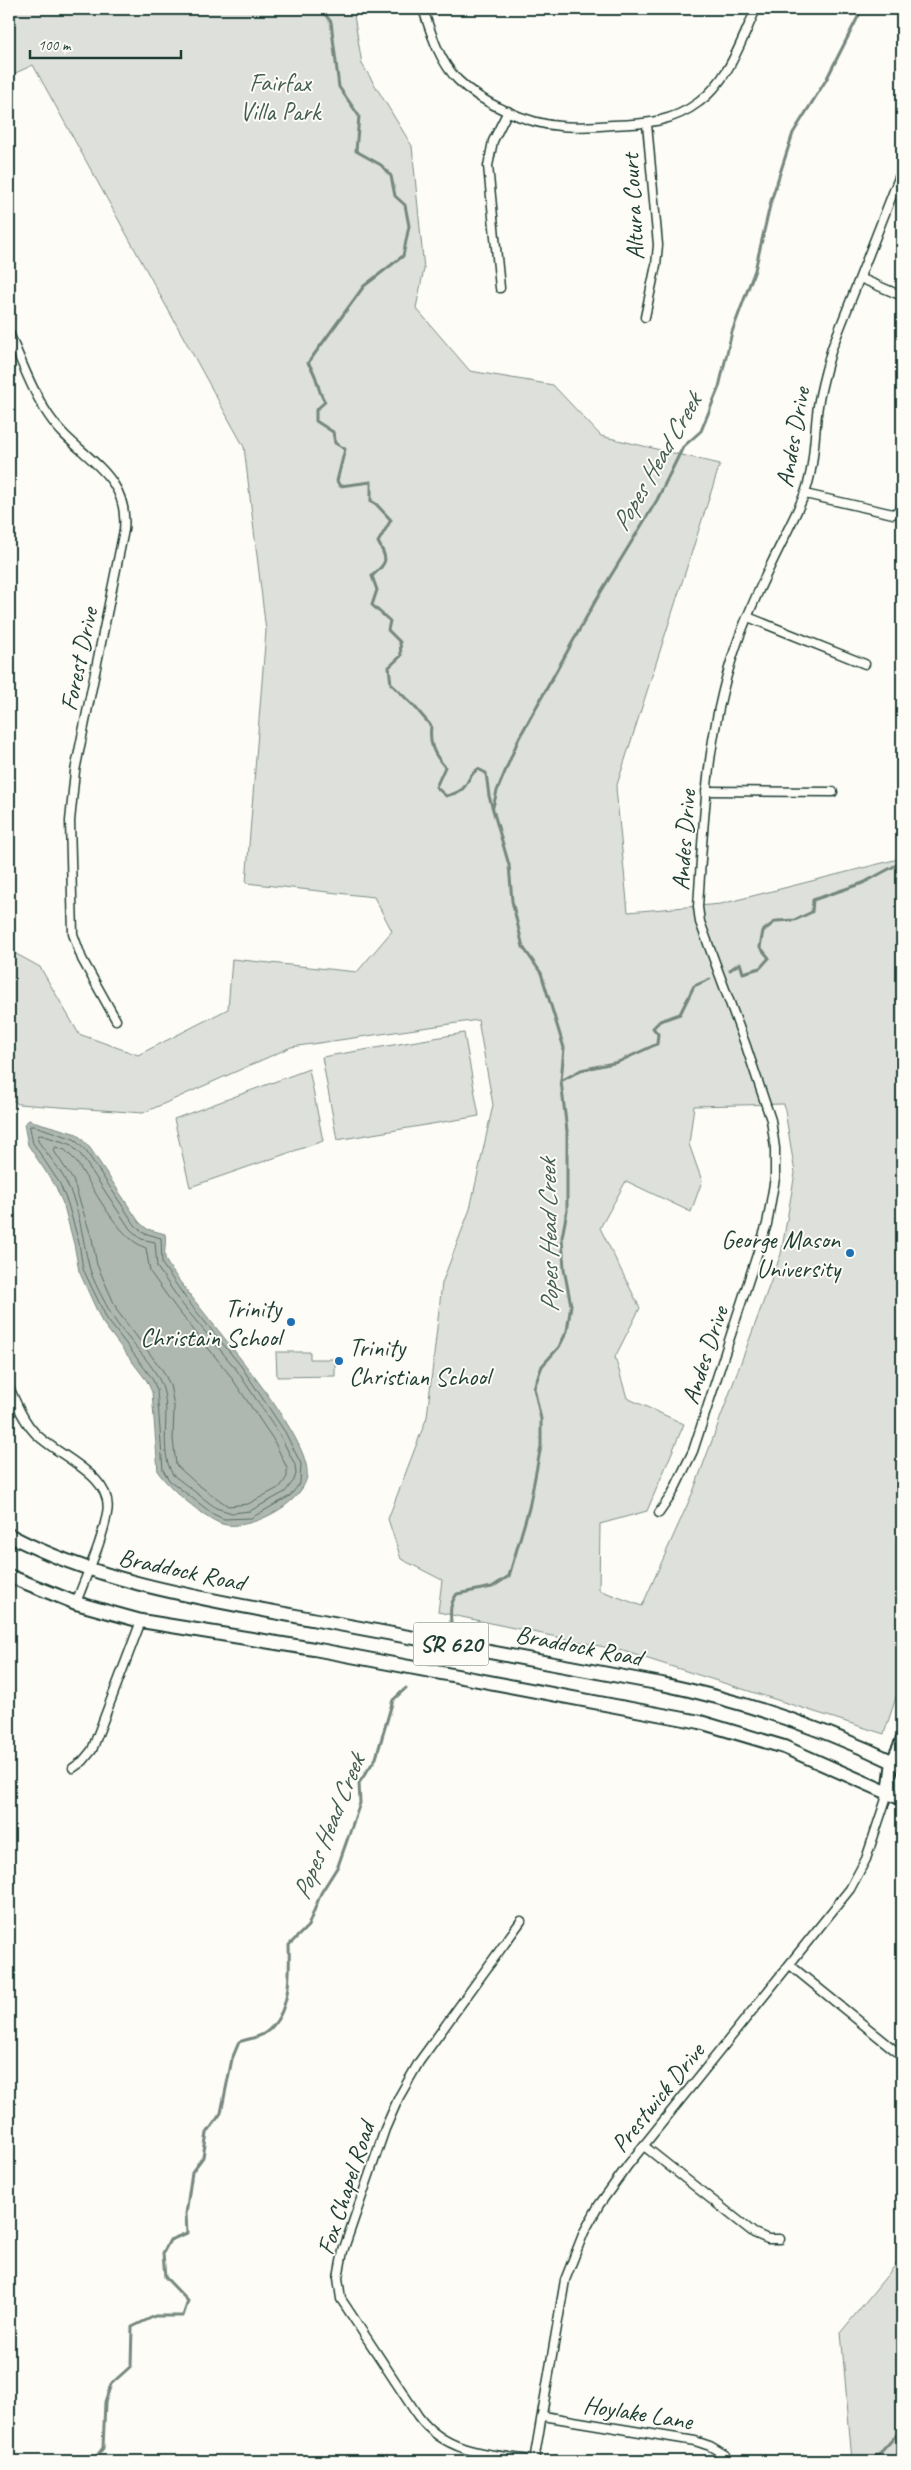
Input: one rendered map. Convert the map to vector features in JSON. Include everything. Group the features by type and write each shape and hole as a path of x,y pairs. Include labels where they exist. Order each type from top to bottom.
{"main road":[{"name":"Braddock Road","path":"9,1535 42,1552 88,1570 182,1594 700,1692 776,1713 897,1764"},
{"name":"Braddock Road","path":"9,1576 76,1604 141,1621 314,1649 700,1722 784,1747 902,1799"}],"street":[{"path":"423,9 442,58 456,78 476,95 508,111 535,121 561,126 647,124 675,116 706,96 731,63 756,9"},
{"path":"500,288 488,166 493,141 508,111"},
{"name":"Altura Court","path":"645,317 658,245 647,124"},
{"name":"Andes Drive","path":"659,1513 672,1494 693,1451 767,1224 775,1178 775,1148 770,1120 743,1037 700,922 698,907 710,749 725,680 756,595 805,494 812,460 817,413 824,374 902,170"},
{"path":"860,278 902,296"},
{"name":"Forest Drive","path":"9,332 48,415 64,436 106,473 120,494 124,507 122,540 74,771 70,821 73,934 82,959 116,1020"},
{"path":"805,494 893,514 902,509"},
{"path":"748,617 865,664"},
{"path":"706,790 833,792"},
{"path":"9,1387 22,1416 33,1431 54,1450 94,1476 103,1487 106,1496 107,1513 76,1604"},
{"path":"73,1768 83,1762 92,1750 141,1621"},
{"path":"888,1793 897,1764 902,1738"},
{"path":"888,1793 902,1778"},
{"name":"Prestwick Drive","path":"534,2461 543,2416 560,2302 572,2260 599,2205 857,1878 866,1859 888,1793"},
{"name":"Fox Chapel Road","path":"520,1921 419,2062 399,2097 385,2129 343,2251 338,2278 341,2299 429,2430 442,2440 467,2450 534,2461"},
{"path":"790,1965 902,2056"},
{"path":"644,2146 754,2233 768,2239 780,2239"},
{"name":"Hoylake Lane","path":"543,2416 695,2441 710,2446 725,2455"}],"green space":[{"name":"Fairfax Villa Park","path":"9,9 353,9 362,64 412,146 424,269 416,308 470,371 553,385 601,436 720,464 616,788 628,912 721,904 902,858 902,1679 884,1734 623,1651 438,1612 442,1580 401,1559 388,1519 427,1417 442,1283 470,1209 493,1105 478,1020 291,1047 143,1113 18,1104 9,1097 9,950 40,967 79,1034 138,1055 228,1009 232,959 357,972 392,931 374,897 246,883 266,631 244,447 33,65 9,76","holes":["784,1104 795,1173 781,1254 693,1492 642,1606 599,1590 600,1524 647,1511 684,1424 627,1398 615,1357 640,1308 600,1228 626,1181 691,1212 702,1181 689,1144 694,1106"]},
{"path":"464,1033 479,1116 337,1140 322,1057"},
{"path":"309,1069 323,1141 190,1187 174,1119"},
{"path":"276,1352 310,1352 310,1359 335,1359 335,1376 277,1377"},
{"path":"902,2257 902,2461 852,2461 841,2332"}],"water":[{"path":"29,1120 77,1134 90,1148 139,1222 147,1229 165,1234 165,1256 167,1263 249,1369 291,1430 303,1456 307,1476 296,1496 273,1514 246,1524 222,1524 187,1501 158,1472 152,1392 147,1381 102,1322 79,1271 64,1206 56,1187 28,1145 24,1124"}],"waterway":[{"name":"Popes Head Creek","path":"321,9 331,22 339,87 359,116 356,151 381,165 391,176 395,196 405,205 409,226 403,256 364,286 308,363 325,402 316,410 316,421 333,432 335,443 345,449 337,481 340,486 371,482 371,501 391,520 378,542 384,553 384,564 372,576 377,590 372,605 390,621 388,630 400,642 401,656 389,667 391,684 431,726 433,748 445,767 436,787 446,796 461,790 478,769 486,773 489,796 509,865 512,901 523,947 541,973 564,1048 561,1081 567,1131 567,1211 562,1237 564,1269 571,1305 567,1331 559,1347 542,1366 534,1388 541,1419 541,1446 529,1508 509,1576 492,1587 457,1594 451,1607 451,1622"},
{"name":"Popes Head Creek","path":"493,807 497,791 519,738 596,600 657,500 683,447 701,431 719,387 732,332 755,270 771,201 793,133 826,80 862,9"},
{"path":"730,970 740,963 743,973 760,968 769,958 760,947 763,931 776,921 795,920 812,912 813,900 863,883 902,862"},
{"path":"561,1081 581,1070 618,1062 657,1044 658,1034 653,1028 660,1021 680,1014 694,986 710,979"},
{"name":"Popes Head Creek","path":"93,2461 103,2448 105,2402 111,2384 131,2366 132,2327 155,2316 183,2316 188,2301 165,2277 163,2253 170,2240 187,2233 186,2214 192,2172 203,2157 207,2133 221,2113 232,2059 239,2042 265,2033 280,2016 289,1980 289,1945 308,1926 321,1893 338,1866 360,1803 359,1783 376,1758 393,1700 406,1688"},
{"path":"870,2461 902,2429"}],"place":[{"name":"George Mason University","path":"850,1253"},
{"name":"Trinity Christain School","path":"291,1322"},
{"name":"Trinity Christian School","path":"339,1361"}]}
